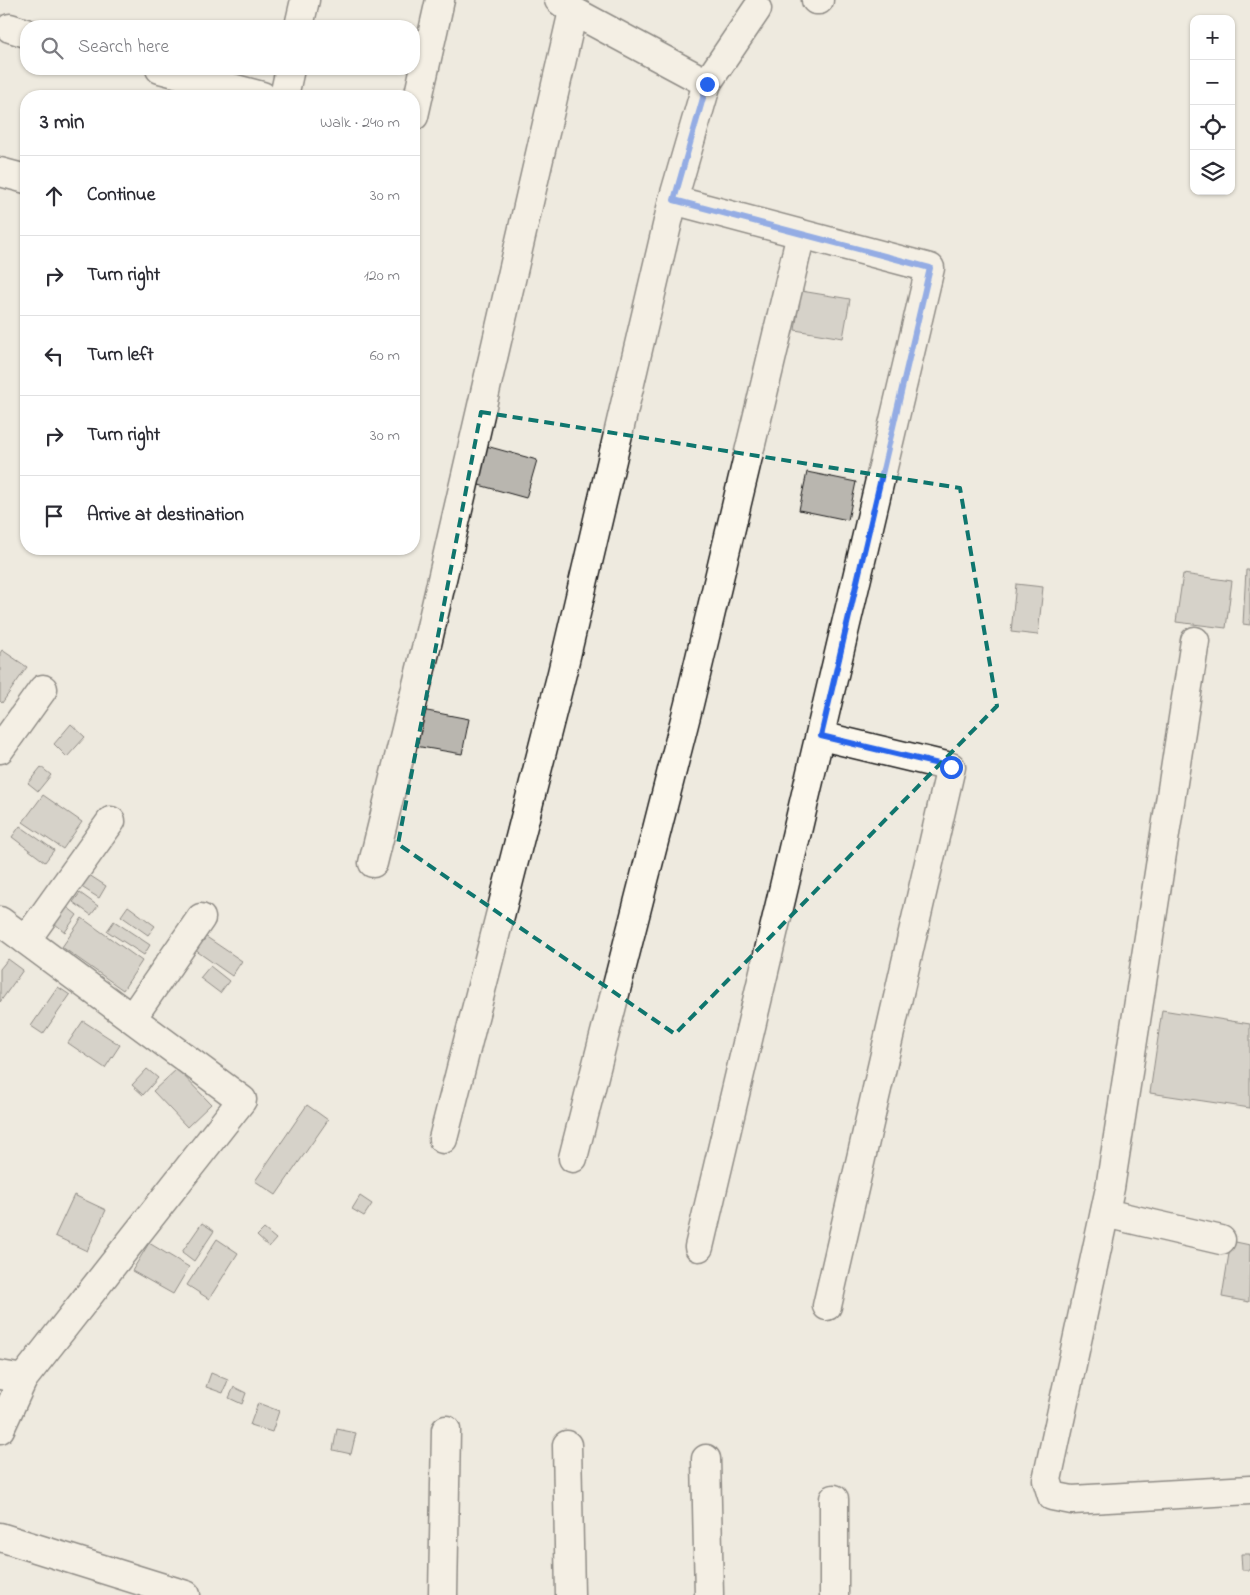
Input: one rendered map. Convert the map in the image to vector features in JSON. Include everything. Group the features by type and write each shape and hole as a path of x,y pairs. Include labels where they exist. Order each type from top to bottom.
{"street":[{"path":"301,20 305,0"},
{"path":"420,90 440,0"},
{"path":"373,863 428,640 566,5 707,84"},
{"path":"443,1139 562,673 674,200 707,84 757,9"},
{"path":"183,75 239,90"},
{"path":"285,90 289,75"},
{"path":"0,172 20,177"},
{"path":"674,200 930,268 699,1247"},
{"path":"573,1158 689,704 801,234"},
{"path":"1195,641 1105,1213 1047,1480 1052,1496 1072,1500 1250,1490"},
{"path":"0,749 43,689"},
{"path":"821,736 951,767 827,1306"},
{"path":"26,940 110,822"},
{"path":"132,1018 201,918"},
{"path":"0,921 242,1100 11,1377 0,1430"},
{"path":"1105,1213 1221,1240"},
{"path":"443,1595 446,1430"},
{"path":"567,1445 570,1595"},
{"path":"706,1459 708,1595"},
{"path":"834,1499 834,1595"},
{"path":"0,1537 186,1595"}],"highlighted area":[{"path":"481,412 960,488 997,706 675,1034 398,844"}],"building":[{"path":"801,291 850,299 843,338 795,330"},
{"path":"479,444 537,460 526,498 468,482"},
{"path":"807,472 856,482 848,520 799,510"},
{"path":"1246,570 1250,570 1250,625 1243,624"},
{"path":"1183,574 1232,581 1226,628 1176,622"},
{"path":"1016,584 1043,587 1038,635 1011,632"},
{"path":"2,650 27,667 2,703 0,701 0,653"},
{"path":"422,710 469,719 462,754 415,746"},
{"path":"71,724 85,737 67,757 54,744"},
{"path":"41,767 51,775 38,791 28,783"},
{"path":"43,795 82,822 63,849 23,822"},
{"path":"20,826 54,850 45,862 12,837"},
{"path":"83,871 106,886 99,898 75,883"},
{"path":"80,893 98,906 91,915 73,902"},
{"path":"62,903 77,915 65,932 50,920"},
{"path":"128,906 155,926 148,935 121,916"},
{"path":"82,918 142,961 123,990 62,947"},
{"path":"114,921 150,945 144,955 107,931"},
{"path":"205,936 242,961 232,976 195,950"},
{"path":"8,959 23,970 0,1002 0,969"},
{"path":"210,966 229,981 220,993 200,978"},
{"path":"58,987 70,995 43,1034 31,1026"},
{"path":"1162,1010 1250,1024 1250,1108 1150,1093"},
{"path":"83,1021 120,1045 105,1068 68,1043"},
{"path":"147,1069 158,1078 143,1095 132,1085"},
{"path":"177,1069 211,1104 187,1127 153,1091"},
{"path":"307,1105 328,1120 276,1195 255,1181"},
{"path":"74,1195 106,1210 87,1251 55,1236"},
{"path":"360,1196 372,1204 364,1216 352,1209"},
{"path":"202,1223 214,1231 194,1261 182,1252"},
{"path":"264,1229 276,1239 269,1247 257,1236"},
{"path":"217,1239 238,1253 209,1299 187,1285"},
{"path":"1231,1241 1250,1245 1249,1302 1222,1297"},
{"path":"149,1243 189,1267 173,1294 132,1271"},
{"path":"211,1373 228,1380 223,1393 206,1387"},
{"path":"234,1387 246,1393 242,1404 229,1398"},
{"path":"258,1403 279,1411 272,1432 250,1425"},
{"path":"337,1429 356,1433 351,1454 333,1450"},
{"path":"1241,1554 1250,1554 1250,1570 1242,1570"}],"route":[{"path":"707,84 674,200 930,268 821,736 951,767"}]}
